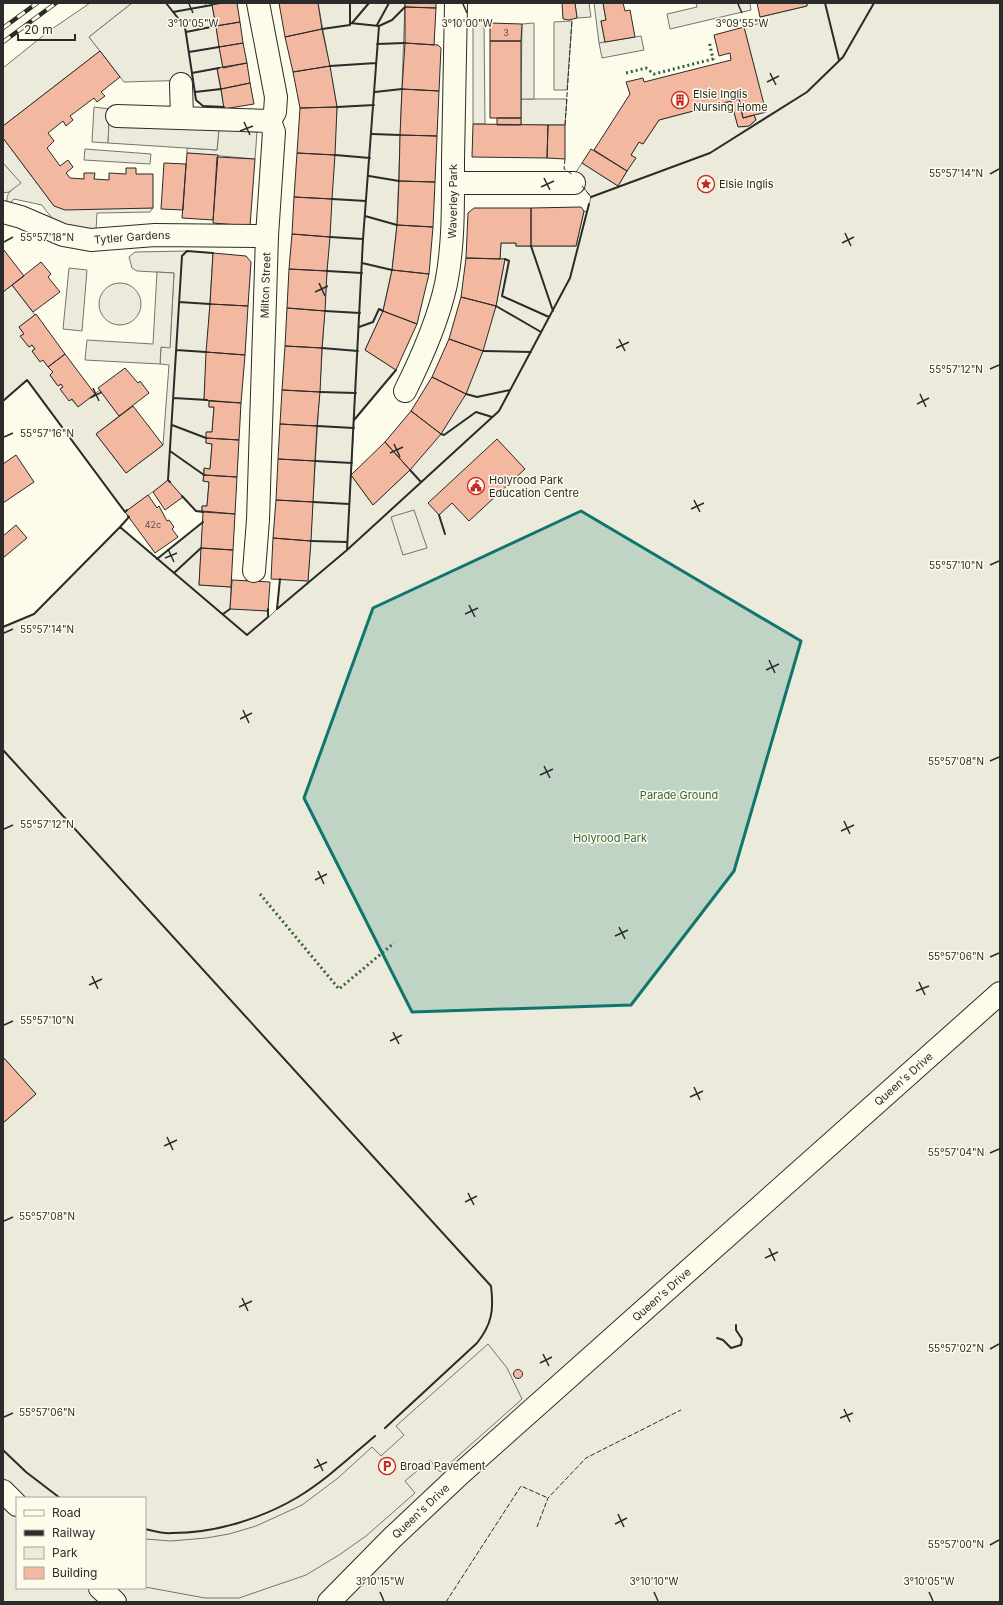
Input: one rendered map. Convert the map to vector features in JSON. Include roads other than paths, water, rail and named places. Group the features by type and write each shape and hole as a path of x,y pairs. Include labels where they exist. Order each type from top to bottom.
{"street":[{"name":"Milton Street","path":"254,571 258,512 267,236 274,132 270,121 275,112 276,97 258,3"},
{"name":"Waverley Park","path":"405,391 430,337 445,286 450,251 453,183 456,3"},
{"path":"181,84 182,118"},
{"path":"118,116 270,121"},
{"path":"453,183 574,184"},
{"name":"Tytler Gardens","path":"3,212 22,217 63,235 91,240 155,235 267,236"},
{"name":"Queen's Drive","path":"329,1602 392,1538 460,1474 1000,993"},
{"path":"3,1491 16,1504"},
{"path":"101,1589 114,1602"}],"railway":[{"path":"3,28 37,3"},
{"path":"3,42 56,3"}],"place":[{"name":"Elsie Inglis Nursing Home","path":"680,100"},
{"name":"Elsie Inglis","path":"706,184"},
{"name":"Holyrood Park Education Centre","path":"476,486"},
{"name":"Broad Pavement","path":"387,1466"}],"park label":[{"name":"Parade Ground","path":"679,795"},
{"name":"Holyrood Park","path":"610,838"}]}
